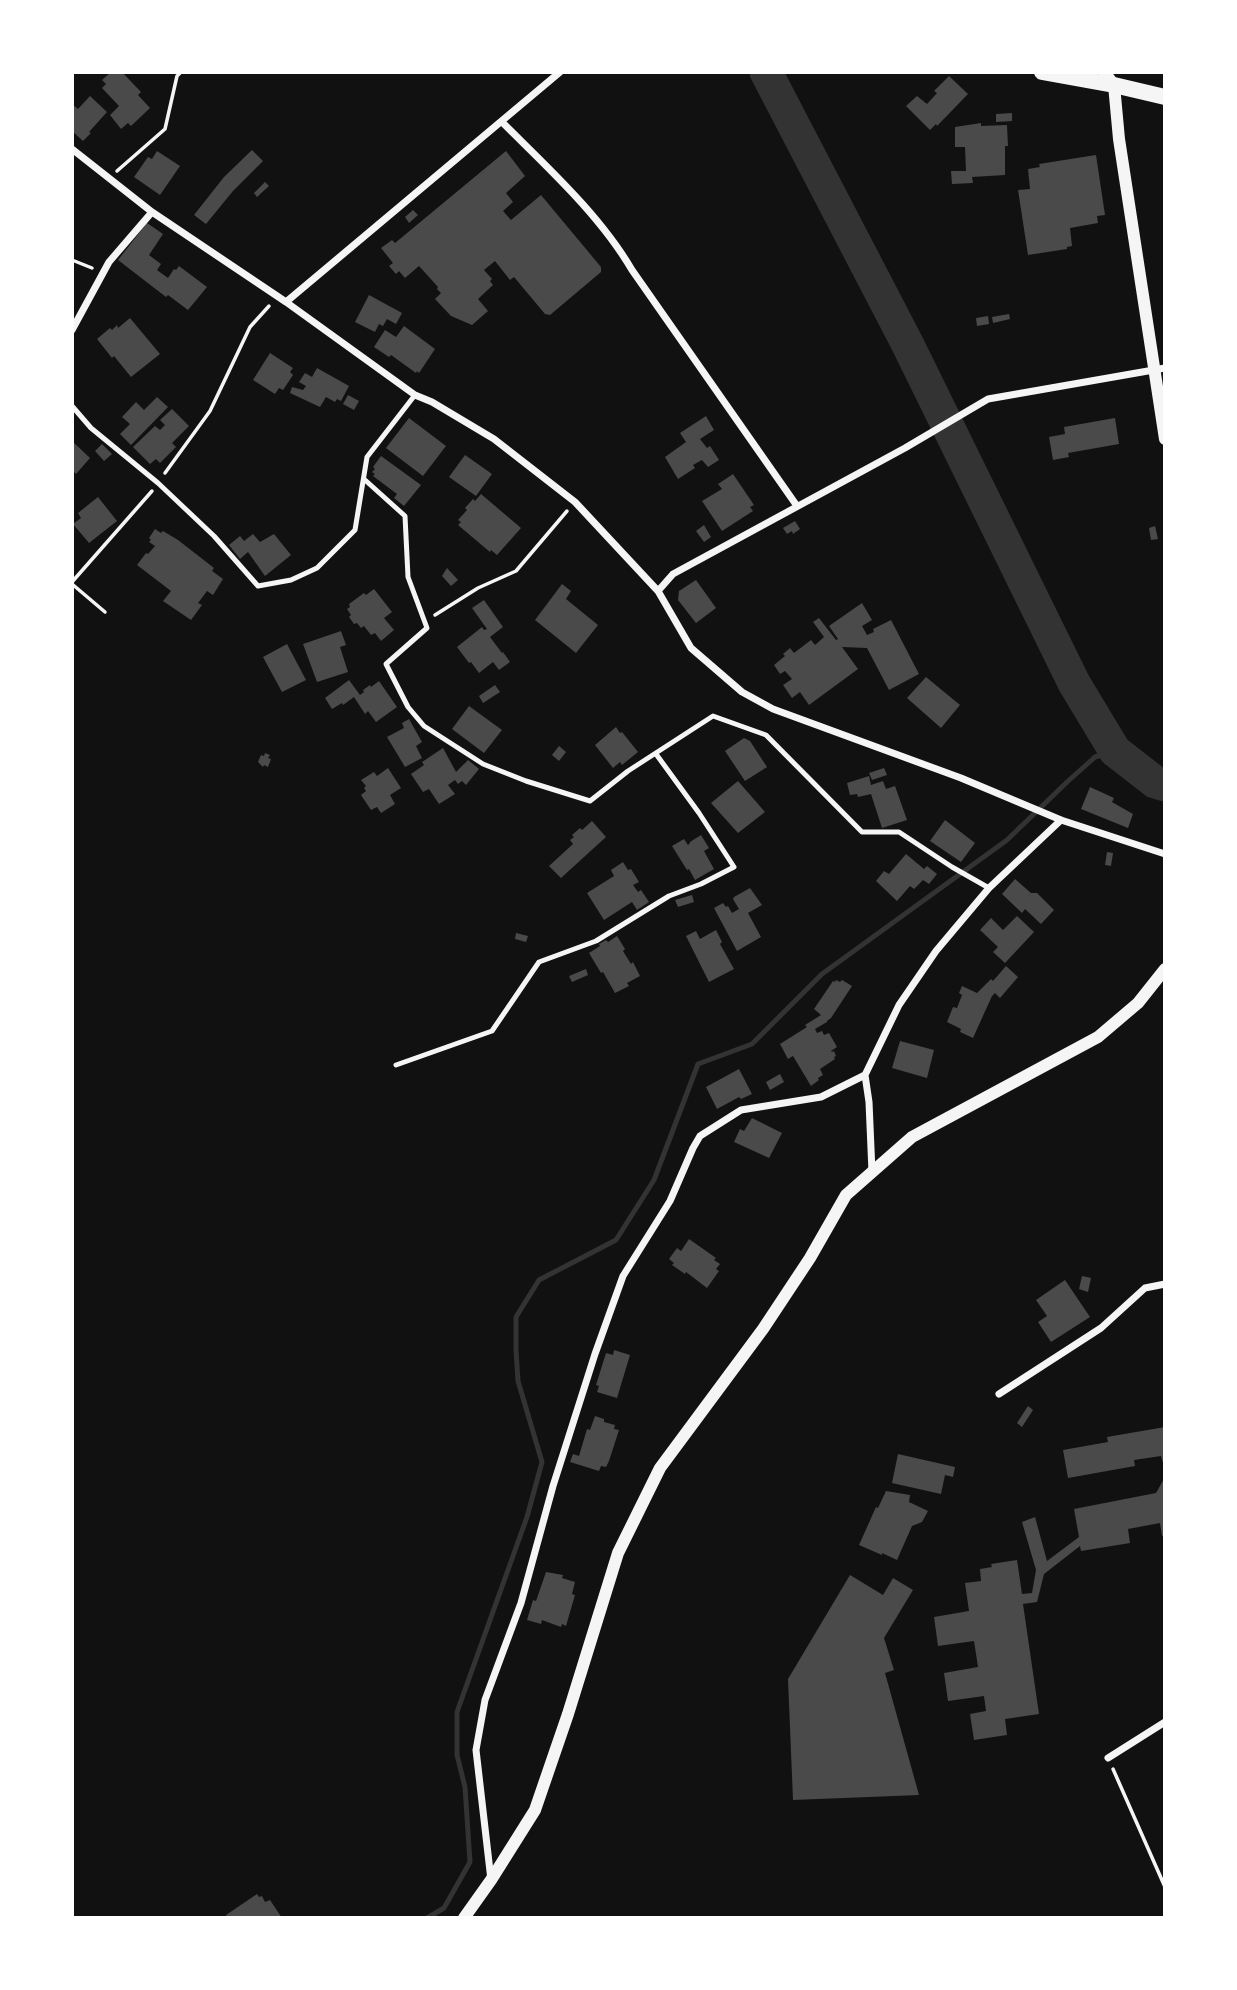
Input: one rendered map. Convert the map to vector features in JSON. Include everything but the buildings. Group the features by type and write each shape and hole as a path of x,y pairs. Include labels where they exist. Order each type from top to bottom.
{"main road":[{"path":"1042,72 1109,78 1165,97"}],"street":[{"path":"286,302 560,72"},
{"path":"1109,78 1160,369 1165,439"},
{"path":"502,122 555,174 617,245 797,506"},
{"path":"72,149 152,212 286,302 415,395 432,402 494,439 575,502 658,591 691,648 742,692 773,709 961,778 1060,820 1165,854"},
{"path":"72,330 109,262 152,212"},
{"path":"658,591 673,575 988,399 1160,369"},
{"path":"872,1172 865,1075 900,1005 936,951 989,888 1060,820"},
{"path":"464,1918 535,1810 618,1553 660,1468 763,1328 810,1258 846,1195 912,1137 1098,1037 1138,1003 1165,970"},
{"path":"491,1880 476,1750 485,1700 521,1603 553,1486 622,1276 670,1201 693,1147 701,1136 741,1110 821,1097 865,1075"},
{"path":"999,1394 1101,1328 1145,1288 1165,1284"},
{"path":"1108,1758 1165,1722"}],"lane":[{"path":"72,406 91,428 158,483 214,537 258,586 291,580 317,568 355,530 367,457 415,395"},
{"path":"365,480 405,516 408,577 427,628 386,664 408,707 424,726 482,764 526,782 590,801 628,771 713,716 766,735 862,832 899,832 989,888"},
{"path":"396,1065 492,1031 539,961 596,941 669,895 701,884 734,867 656,754"}],"path":[{"path":"110,178 165,129 177,76 181,72"},
{"path":"72,260 103,273"},
{"path":"105,612 72,583 158,483 210,411 250,327 278,297"},
{"path":"425,621 478,588 516,571 575,502"},
{"path":"1108,1758 1165,1886"}],"waterway":[{"path":"766,72 907,343 1074,683 1115,751 1155,782 1165,785"},
{"path":"427,1918 444,1908 470,1862 465,1787 457,1755 457,1712 527,1517 542,1462 518,1381 516,1317 539,1280 616,1240 654,1180 698,1064 752,1044 822,974 1007,840 1095,757 1115,751"}]}
